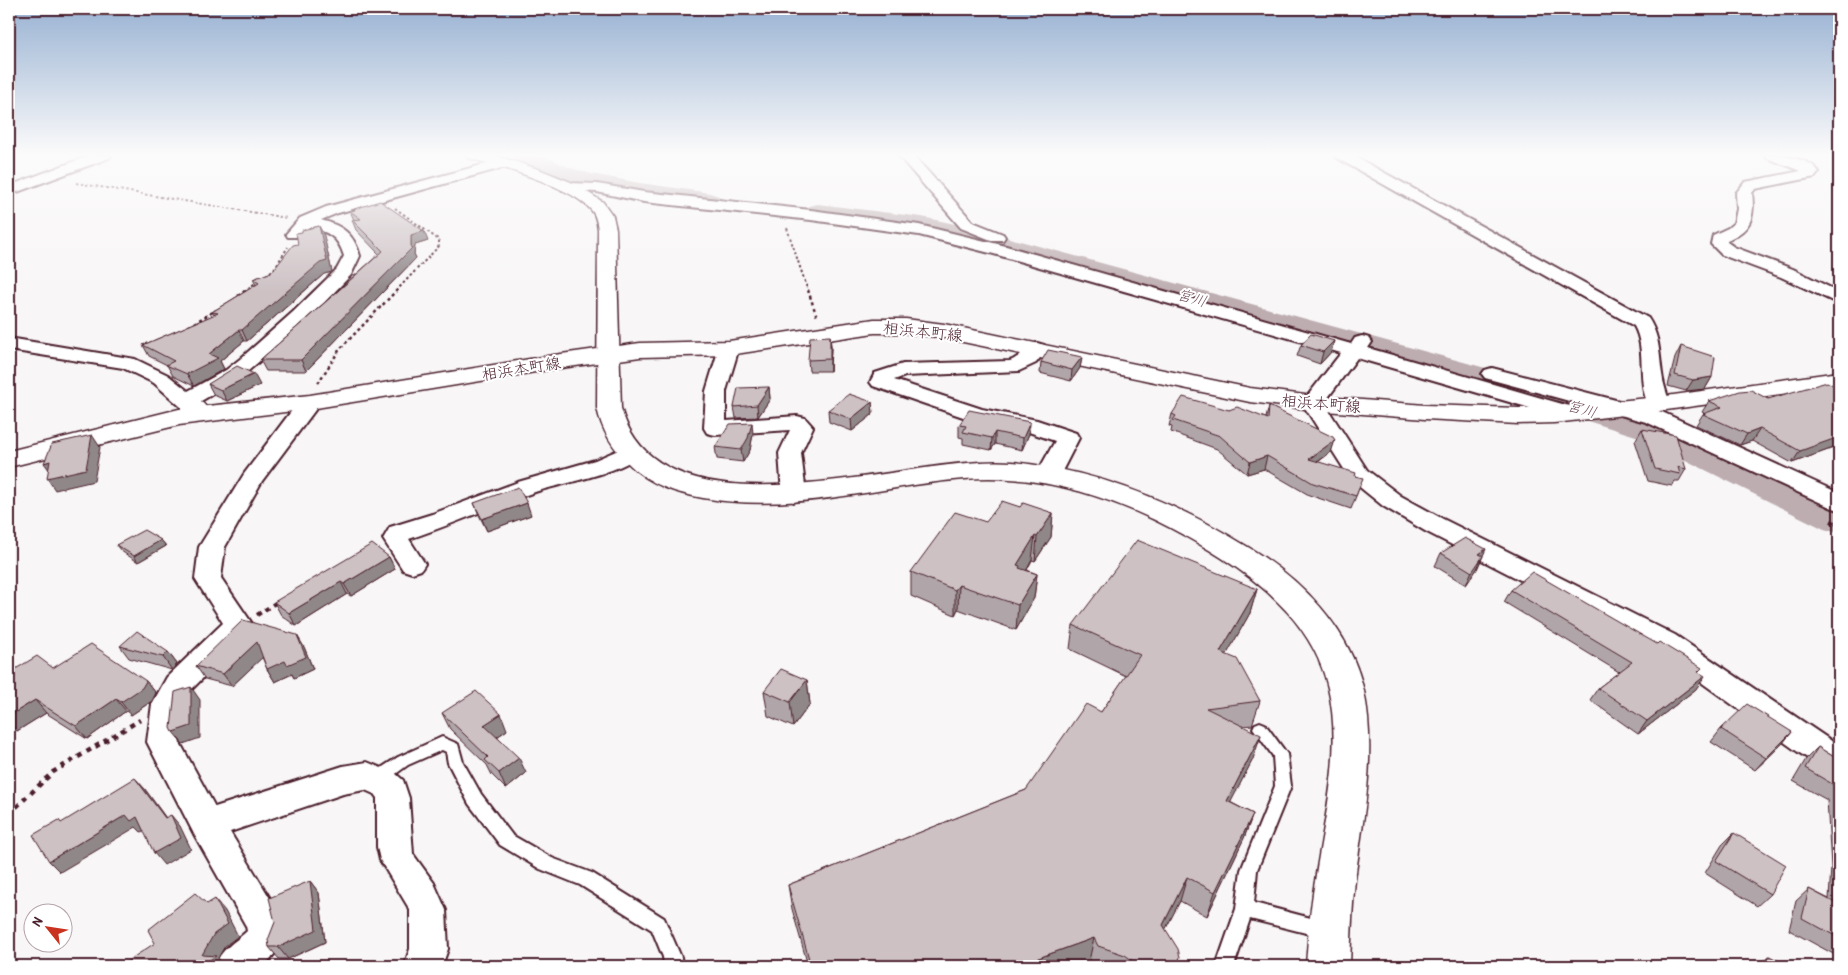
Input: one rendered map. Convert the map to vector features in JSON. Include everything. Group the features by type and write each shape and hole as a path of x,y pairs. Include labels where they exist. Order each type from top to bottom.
{"main road":[{"path":"591,200 606,222 609,355 608,404 620,437 630,452 657,474 676,482 708,490 733,493 794,494 956,472 1007,470 1048,475 1093,485 1197,529 1266,572 1288,592 1307,612 1324,636 1337,662 1345,687 1350,717 1351,750 1345,818 1329,930 1328,966"},
{"name":"相浜本町線","path":"9,459 153,423 194,407 310,402 554,362 640,350 729,348 874,326 906,326 944,331 1037,349 1232,392 1313,403 1492,415 1541,415 1659,404 1839,379"}],"street":[{"path":"300,227 332,210 367,200"},
{"path":"675,200 811,215 919,230 1359,345 1654,417 1688,430 1839,502"},
{"path":"946,200 967,224 978,231 1359,345 1574,412"},
{"path":"1423,200 1641,322 1649,336 1653,378 1659,404"},
{"path":"1746,200 1743,222 1734,231 1719,238 1719,244 1728,251 1786,273 1839,299"},
{"path":"9,344 128,363 161,379 194,407 300,316 345,271 352,256 348,242 332,228 300,227"},
{"path":"1359,345 1313,403 1359,475 1392,501 1434,525 1665,642 1809,744 1839,762"},
{"path":"729,348 716,391 715,428 797,423 802,427 790,453 794,494"},
{"path":"1037,349 1033,356 1024,363 1012,368 903,370 882,377 880,382 977,414 1029,425 1068,438 1048,475"},
{"path":"234,966 249,955 266,937 264,922 207,825 163,742 167,704 177,684 239,625 208,579 212,547 252,479 310,402"},
{"path":"412,564 396,539 399,534 526,487 603,465 630,452"},
{"path":"207,825 344,780 367,776 377,779 391,790 394,847 398,860 421,895 428,910 429,948 423,966"}],"lane":[{"path":"1224,966 1245,909 1250,870 1283,786 1280,754 1260,728"},
{"path":"377,779 402,761 442,742 453,748 456,763 475,800 506,840 546,864 586,879 658,924 672,957 673,966"},
{"path":"1245,909 1329,930"}],"path":[{"path":"161,200 300,227 274,269 235,298"},
{"path":"310,402 322,375 340,349 439,246 439,240 385,200"},
{"path":"786,213 784,216 789,236 798,258 822,335"},
{"path":"186,328 219,308"},
{"path":"239,625 280,601"},
{"path":"9,814 53,772 167,704"}],"building":[{"path":"380,201 424,231 411,235 412,248 301,360 260,360 383,251 352,220 361,219 350,211"},
{"path":"319,226 327,261 320,263 242,330 239,330 209,354 218,358 187,374 166,365 174,361 143,345 218,313 212,312 259,283 253,279 272,272 293,245 298,244 296,233"},
{"path":"1311,334 1334,341 1323,352 1301,345"},
{"path":"830,336 830,359 808,360 810,337"},
{"path":"1681,346 1715,357 1712,377 1693,380 1675,375"},
{"path":"1048,350 1082,357 1072,370 1041,362"},
{"path":"237,366 254,374 221,390 208,384"},
{"path":"1827,382 1839,388 1839,437 1800,451 1760,429 1747,434 1703,414 1722,407 1709,401 1740,391 1751,390 1768,399"},
{"path":"769,387 757,405 734,407 738,388"},
{"path":"849,394 872,402 851,419 828,410"},
{"path":"1183,397 1229,410 1237,407 1268,419 1269,406 1333,437 1335,440 1309,459 1356,473 1355,476 1363,478 1356,496 1313,483 1267,456 1250,462 1220,436 1173,420 1176,416 1172,414"},
{"path":"969,410 1030,422 1023,438 995,432 992,438 963,432 966,426 959,425"},
{"path":"752,423 748,438 741,450 715,447 730,424"},
{"path":"1642,429 1676,435 1686,469 1678,467 1680,474 1655,469"},
{"path":"92,435 86,469 47,478 50,461 44,463 52,444"},
{"path":"518,487 527,503 482,519 474,503"},
{"path":"1002,501 1020,507 1023,503 1053,513 1037,537 1035,536 1017,565 1020,566 1019,568 1037,574 1018,605 959,585 955,590 911,572 955,512 986,522"},
{"path":"144,530 161,540 134,556 116,545"},
{"path":"1465,538 1486,549 1479,554 1483,556 1472,572 1441,553"},
{"path":"1137,540 1257,589 1220,652 1237,659 1260,701 1206,708 1261,735 1227,801 1253,814 1215,892 1187,877 1163,925 1178,949 1180,957 1177,966 1140,966 1125,955 1098,946 1094,938 1016,966 811,966 788,885 1026,790 1086,704 1101,712 1140,655 1073,625"},
{"path":"372,544 389,557 344,584 341,582 289,613 274,602"},
{"path":"1532,572 1657,644 1659,642 1702,668 1698,672 1705,676 1647,721 1598,688 1632,662 1511,590"},
{"path":"243,620 297,635 306,657 287,665 285,661 267,669 257,642 223,674 196,666"},
{"path":"137,631 168,652 163,657 120,646"},
{"path":"91,644 146,681 142,688 121,702 116,699 76,726 35,700 9,716 9,673 37,656 53,668"},
{"path":"781,669 807,680 790,702 764,691"},
{"path":"191,687 191,726 173,732 171,728 175,692"},
{"path":"476,691 501,714 484,725 519,758 499,773 485,760 488,757 442,713"},
{"path":"1747,704 1792,732 1766,758 1721,729"},
{"path":"1818,747 1839,760 1839,788 1805,768"},
{"path":"135,778 165,818 171,815 181,838 154,853 137,817 131,821 126,815 49,861 33,835 59,820 61,823"},
{"path":"1734,833 1786,865 1770,894 1716,861"},
{"path":"310,881 316,930 278,947 269,947 268,940 275,922 269,898"},
{"path":"1809,889 1839,905 1839,938 1802,918"},
{"path":"195,893 207,904 215,899 228,924 214,934 202,955 216,956 200,966 120,966 155,943 148,930"},
{"path":"1769,956 1789,966 1768,966"}],"waterway":[{"name":"宮川","path":"818,212 922,225 959,233 1546,396 1652,429 1839,519"}]}
